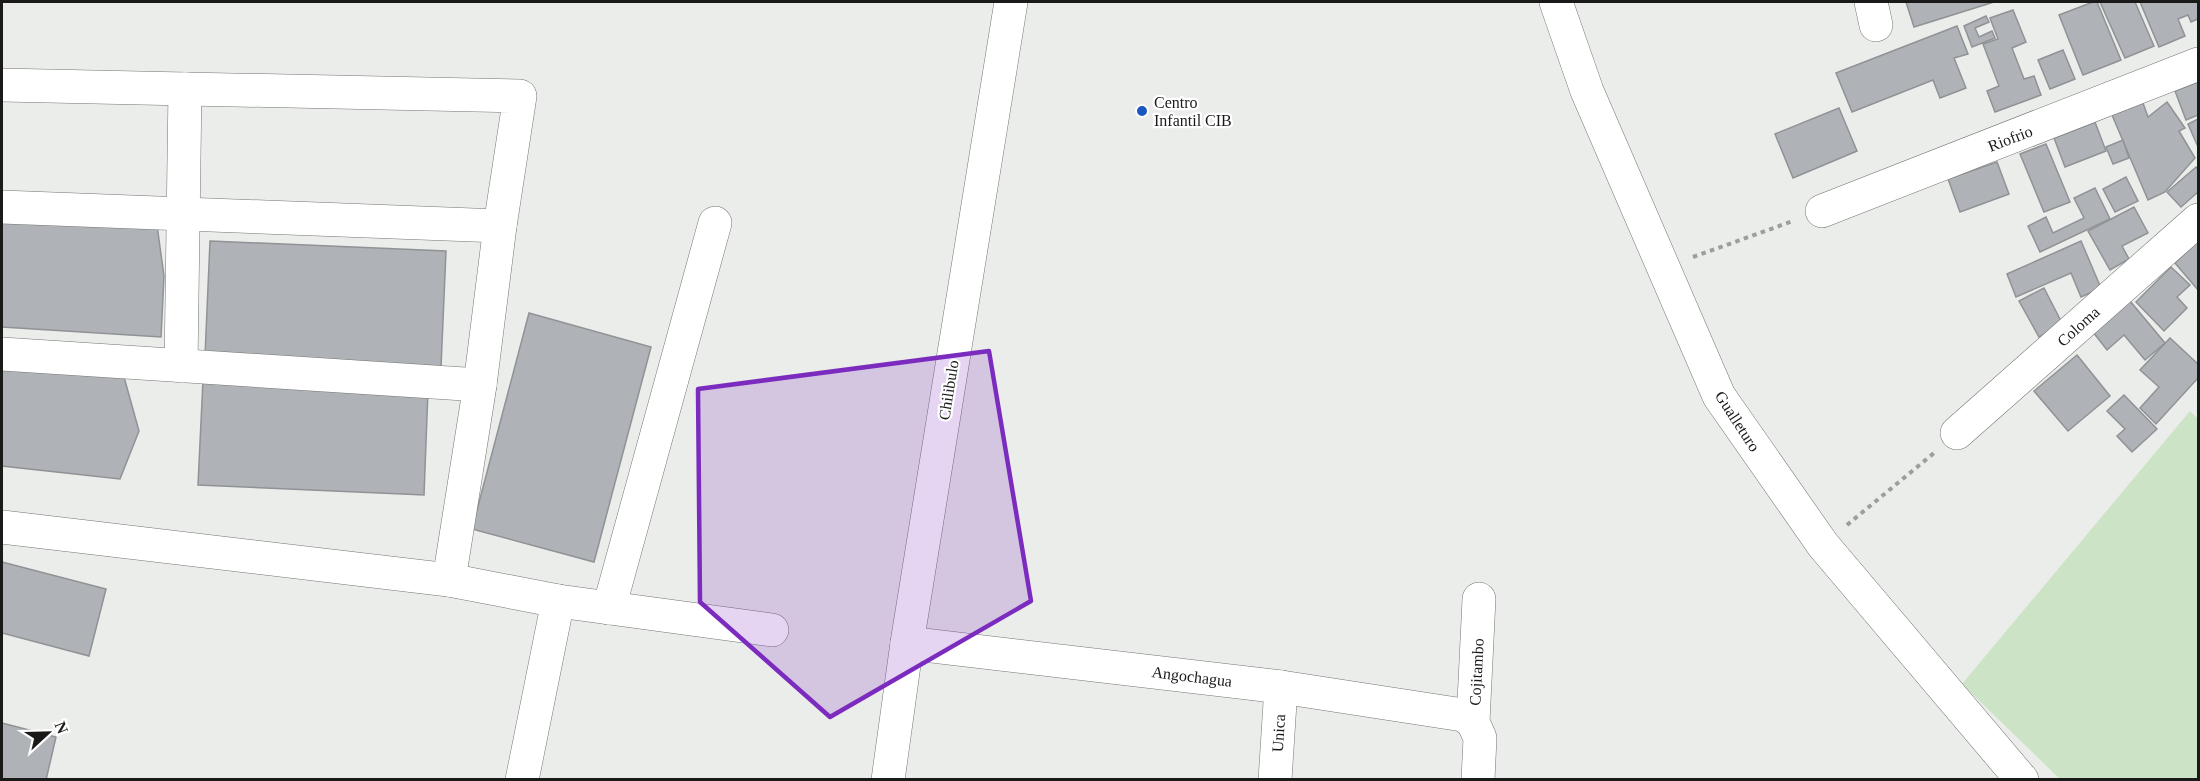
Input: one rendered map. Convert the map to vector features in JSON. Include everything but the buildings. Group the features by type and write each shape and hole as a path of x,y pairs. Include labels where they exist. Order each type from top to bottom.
{"street":[{"name":"Chilibulo","path":"888,780 907,644 1011,2"},
{"name":"Gualleturo","path":"1556,2 1587,91 1719,396 1823,545 2022,780"},
{"name":"Riofrio","path":"1822,211 2199,64"},
{"path":"2,85 520,96 500,226 480,385 449,580"},
{"path":"181,366 185,89"},
{"path":"2,207 500,226"},
{"name":"Coloma","path":"1957,433 2199,220"},
{"path":"609,608 715,223"},
{"path":"2,354 480,385"},
{"path":"2,527 449,580 558,601 772,630"},
{"name":"Cojitambo","path":"1478,780 1480,738 1473,722 1479,599"},
{"path":"522,780 558,601"},
{"name":"Angochagua","path":"907,644 1281,687 1463,715 1473,722"},
{"name":"Unica","path":"1275,780 1281,687"}],"path":[{"path":"1663,268 1763,231"},
{"path":"1823,545 1957,433"}],"highlighted area":[{"path":"989,351 1031,601 830,717 700,602 698,389"}],"green space":[{"path":"2190,411 2198,419 2198,779 2060,779 1962,684"}],"place":[{"name":"Centro Infantil CIB","path":"1142,111"}]}
